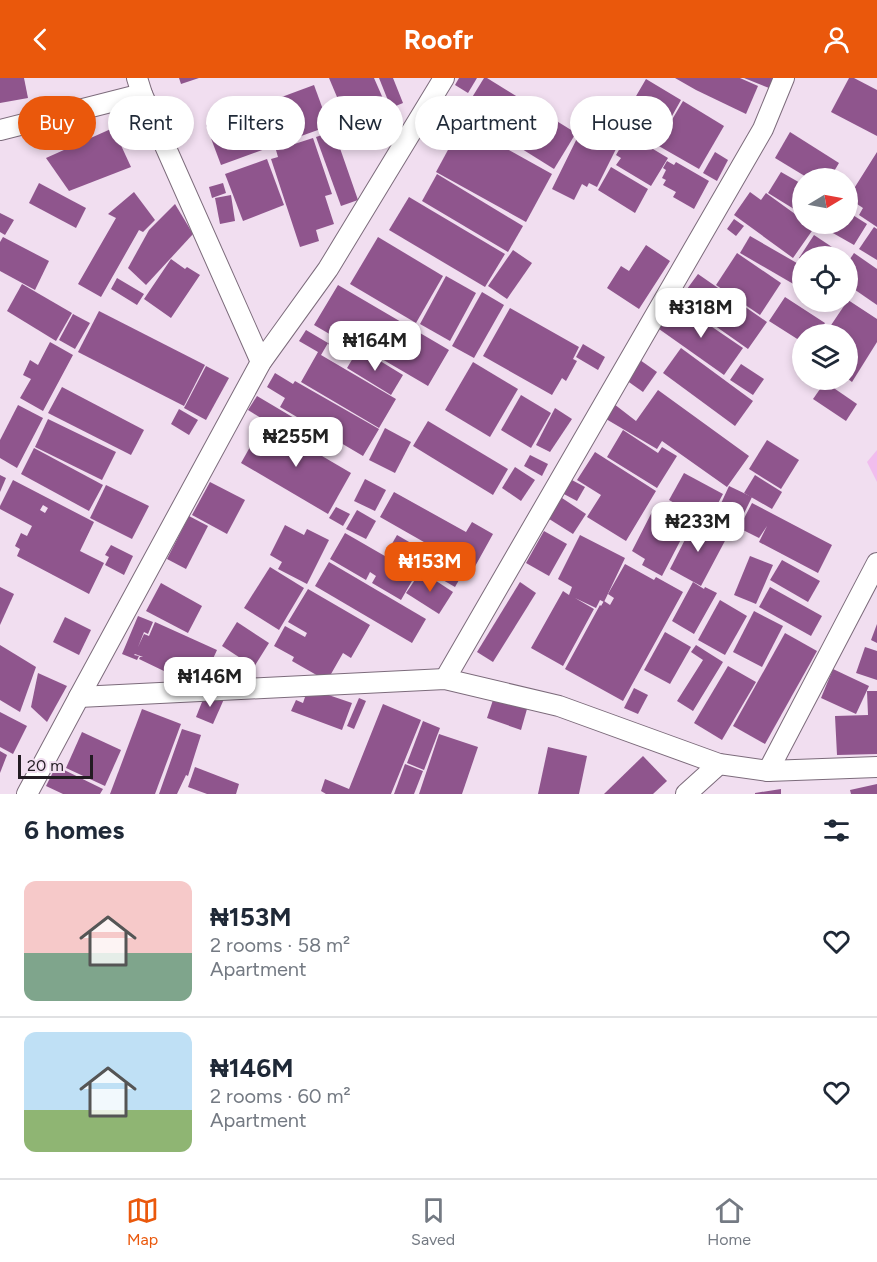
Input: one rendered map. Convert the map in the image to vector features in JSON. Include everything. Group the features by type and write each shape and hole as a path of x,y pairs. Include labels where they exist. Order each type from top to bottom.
{"street":[{"path":"27,794 261,362 328,269 444,78"},
{"path":"445,679 763,129 784,78"},
{"path":"2,133 140,86 261,362"},
{"path":"768,771 877,563"},
{"path":"79,697 445,679 559,706 719,764 768,771 877,768"},
{"path":"686,794 719,764"}],"shaded area":[{"path":"877,450 877,482 867,462"}],"building":[{"path":"0,78 24,78 28,96 18,96 18,100 0,103"},
{"path":"179,78 199,78 181,84"},
{"path":"329,78 374,78 382,96 337,96"},
{"path":"379,78 393,78 400,96 386,96"},
{"path":"459,78 477,78 468,93 455,85"},
{"path":"484,78 487,78 516,96 473,96"},
{"path":"675,78 740,78 758,86 746,114"},
{"path":"744,78 773,78 769,88"},
{"path":"849,78 854,78 877,90 877,136 831,112"},
{"path":"646,79 681,100 673,114 673,96 636,96"},
{"path":"314,85 318,96 317,130 305,135 305,96 284,96"},
{"path":"683,101 724,126 699,169 666,150 673,150 673,118"},
{"path":"558,122 570,129 570,143 554,169 524,150 558,150"},
{"path":"108,130 108,150 123,150 131,167 69,191 46,158 64,150 96,150 96,136"},
{"path":"790,132 839,163 836,168 792,168 775,158"},
{"path":"313,138 332,194 325,196 334,224 316,230 319,241 300,247 271,159 278,157 276,150 305,150 305,141"},
{"path":"215,150 263,150 221,165"},
{"path":"321,150 341,150 358,200 341,206"},
{"path":"448,150 509,150 552,174 526,222 436,172"},
{"path":"571,150 616,150 597,187 589,183 587,187 582,184 574,200 552,189"},
{"path":"619,150 655,150 668,158 651,186 616,165 621,158 616,155"},
{"path":"715,152 728,160 717,181 703,173"},
{"path":"877,152 877,227 859,215 863,208 858,205 858,182"},
{"path":"267,159 284,205 243,221 225,174"},
{"path":"667,161 674,165 676,162 709,181 694,209 673,197 676,192 663,185 666,180 662,178 666,170 663,168"},
{"path":"611,167 648,189 635,213 598,190"},
{"path":"781,172 792,178 792,208 768,193"},
{"path":"437,174 523,226 508,252 422,201"},
{"path":"39,183 86,208 76,228 29,203"},
{"path":"223,183 226,193 212,198 209,187"},
{"path":"134,192 155,220 143,232 139,230 101,297 78,284 116,218 108,214"},
{"path":"750,192 761,200 766,193 792,212 792,234 810,234 801,246 792,246 792,257 734,215"},
{"path":"231,195 235,221 220,224 215,198"},
{"path":"409,197 505,254 485,287 389,230"},
{"path":"175,204 193,234 146,285 128,268 149,230"},
{"path":"0,213 14,220 5,235 0,232"},
{"path":"858,218 867,224 854,245 835,234 858,234"},
{"path":"734,219 744,226 736,236 727,229"},
{"path":"874,227 877,229 877,260 859,249"},
{"path":"814,235 830,246 807,246"},
{"path":"750,236 792,260 792,283 740,253"},
{"path":"3,237 49,261 35,290 0,271 0,242"},
{"path":"378,237 443,276 416,323 350,284"},
{"path":"646,245 670,261 639,309 607,288 621,266 629,271"},
{"path":"513,250 532,263 507,299 488,286"},
{"path":"737,253 781,283 760,315 716,285"},
{"path":"858,256 877,269 877,305 858,292"},
{"path":"171,259 185,269 187,267 200,275 171,318 144,299"},
{"path":"698,274 767,322 748,349 694,311 702,299 687,289"},
{"path":"446,276 476,293 450,341 420,324"},
{"path":"117,278 144,294 137,305 111,289"},
{"path":"22,284 72,313 56,341 7,311"},
{"path":"338,285 449,350 428,386 358,345 351,358 328,344 333,336 314,325"},
{"path":"482,292 504,305 474,358 452,346"},
{"path":"785,297 792,302 792,312 808,312 825,323 792,324 792,336 769,321"},
{"path":"677,303 743,348 724,375 659,329"},
{"path":"858,307 877,319 877,342 858,372 858,324 832,324 840,312 858,312"},
{"path":"510,308 579,347 573,359 577,361 566,381 562,378 552,395 483,356"},
{"path":"99,311 205,365 184,406 78,352"},
{"path":"73,314 90,323 75,349 59,340"},
{"path":"306,330 328,343 321,355 396,399 379,428 301,382 318,352 299,341"},
{"path":"50,342 73,355 43,411 20,398 31,379 23,375 30,360 38,365"},
{"path":"583,344 605,357 598,370 576,357"},
{"path":"359,348 403,375 391,395 347,368"},
{"path":"681,348 753,401 735,426 663,373"},
{"path":"640,360 657,372 643,392 626,380"},
{"path":"473,362 518,389 490,437 445,410"},
{"path":"741,364 764,379 753,395 730,380"},
{"path":"206,366 229,378 206,420 184,408"},
{"path":"275,373 293,384 295,381 379,429 363,456 280,407 285,398 267,387"},
{"path":"62,387 144,430 131,455 48,413"},
{"path":"658,390 749,456 727,487 662,441 657,449 606,419 614,404 636,421"},
{"path":"819,390 837,390 857,404 846,421 813,399"},
{"path":"521,395 551,413 531,448 501,430"},
{"path":"257,396 311,428 302,443 248,410"},
{"path":"18,405 43,418 17,468 0,458 0,440"},
{"path":"555,408 572,419 550,452 536,445"},
{"path":"179,409 198,420 189,435 171,424"},
{"path":"48,419 116,452 102,480 35,447"},
{"path":"428,421 508,469 493,495 413,446"},
{"path":"264,422 351,473 328,514 241,463"},
{"path":"385,428 411,442 395,473 369,460"},
{"path":"623,430 658,453 662,447 677,456 657,488 607,457"},
{"path":"767,440 799,460 781,489 749,469"},
{"path":"34,448 103,485 89,511 21,474"},
{"path":"595,452 656,491 626,541 587,517 601,495 577,480"},
{"path":"530,455 548,464 542,476 524,466"},
{"path":"515,467 535,480 521,501 502,488"},
{"path":"684,473 723,494 708,522 669,500"},
{"path":"0,475 6,478 0,492"},
{"path":"755,475 782,492 772,509 744,493"},
{"path":"365,479 386,490 375,511 354,501"},
{"path":"570,479 585,487 577,501 562,493"},
{"path":"13,480 94,522 80,551 104,563 89,594 17,556 20,549 15,546 21,533 27,536 32,526 0,509","holes":["43,505 48,508 45,513 40,510"]},
{"path":"210,482 245,500 227,534 192,515"},
{"path":"106,485 149,506 132,539 90,518"},
{"path":"729,486 752,497 734,534 712,523"},
{"path":"394,492 466,532 472,522 493,534 473,570 380,517"},
{"path":"559,496 586,514 573,534 546,517"},
{"path":"752,503 832,545 818,573 759,542 767,526 759,538 739,528"},
{"path":"655,506 689,524 662,576 642,565 645,559 632,551"},
{"path":"336,507 350,514 343,526 329,518"},
{"path":"357,510 376,521 366,539 346,529"},
{"path":"189,516 208,526 186,569 167,559"},
{"path":"695,520 727,537 701,586 670,569"},
{"path":"285,525 304,535 307,529 329,540 307,584 278,569 282,562 270,555"},
{"path":"544,531 567,544 549,576 526,563"},
{"path":"345,533 416,574 401,600 372,583 376,576 370,572 366,580 330,559"},
{"path":"397,535 463,573 455,587 389,549"},
{"path":"580,535 625,558 604,602 600,600 596,608 575,598 594,609 563,666 531,648 563,591 569,595 572,587 558,579"},
{"path":"111,545 133,556 124,575 105,565 109,557 105,555"},
{"path":"750,556 773,565 756,604 734,595"},
{"path":"782,560 820,581 808,602 770,580"},
{"path":"329,562 426,619 412,643 315,586"},
{"path":"625,564 654,580 656,577 683,592 623,701 565,669 600,605 604,601 610,605 614,598 608,594"},
{"path":"270,567 304,588 279,630 244,608"},
{"path":"421,571 453,592 439,614 406,593"},
{"path":"520,582 536,593 493,662 477,652"},
{"path":"693,582 717,593 694,634 672,621"},
{"path":"161,583 202,606 188,633 146,611"},
{"path":"0,587 14,594 0,625"},
{"path":"770,587 822,616 811,636 759,607"},
{"path":"308,589 370,625 351,658 343,653 327,681 292,661 294,657 274,646 285,626 305,637 307,633 288,622"},
{"path":"720,600 747,616 725,655 698,640"},
{"path":"754,611 783,626 762,667 733,652"},
{"path":"138,616 153,622 148,634 144,632 138,647 144,634 149,636 155,622 217,650 206,674 182,665 179,672 168,667 166,672 139,659 143,657 135,654 139,656 137,660 122,654"},
{"path":"65,617 91,630 79,655 53,642"},
{"path":"237,622 269,643 254,667 222,646"},
{"path":"877,624 877,643 871,640"},
{"path":"665,632 691,647 670,684 644,670"},
{"path":"785,633 817,651 765,744 733,726"},
{"path":"0,645 36,667 20,712 0,700"},
{"path":"696,645 723,662 693,711 677,701 703,660 691,652"},
{"path":"865,647 877,651 877,680 856,673"},
{"path":"728,666 756,682 722,740 694,723"},
{"path":"833,669 869,686 856,714 821,698"},
{"path":"38,673 67,686 47,722 31,707"},
{"path":"308,688 352,703 342,730 291,711 296,700 303,703"},
{"path":"634,688 648,695 638,714 624,708"},
{"path":"867,691 877,691 877,754 837,755 835,716 868,715"},
{"path":"206,692 224,699 213,724 196,717"},
{"path":"494,697 527,709 521,730 487,718"},
{"path":"359,698 366,701 354,729 347,726"},
{"path":"383,704 421,720 391,794 326,794 321,791 325,779 349,789"},
{"path":"142,709 181,724 155,794 110,794"},
{"path":"0,712 27,726 13,754 0,747"},
{"path":"423,721 440,728 424,770 407,763"},
{"path":"182,729 201,735 188,776 186,775 177,794 159,794"},
{"path":"82,732 121,750 105,786 66,768"},
{"path":"439,734 478,747 462,794 419,794"},
{"path":"548,747 587,756 579,794 538,794"},
{"path":"0,751 7,755 0,773"},
{"path":"643,756 667,781 653,794 604,794"},
{"path":"405,764 423,771 414,794 394,794"},
{"path":"56,766 103,789 100,794 63,794 46,786"},
{"path":"195,767 239,784 236,794 207,794 188,787"},
{"path":"877,784 877,794 851,794 850,790"},
{"path":"781,789 781,794 755,794 755,793"}]}
